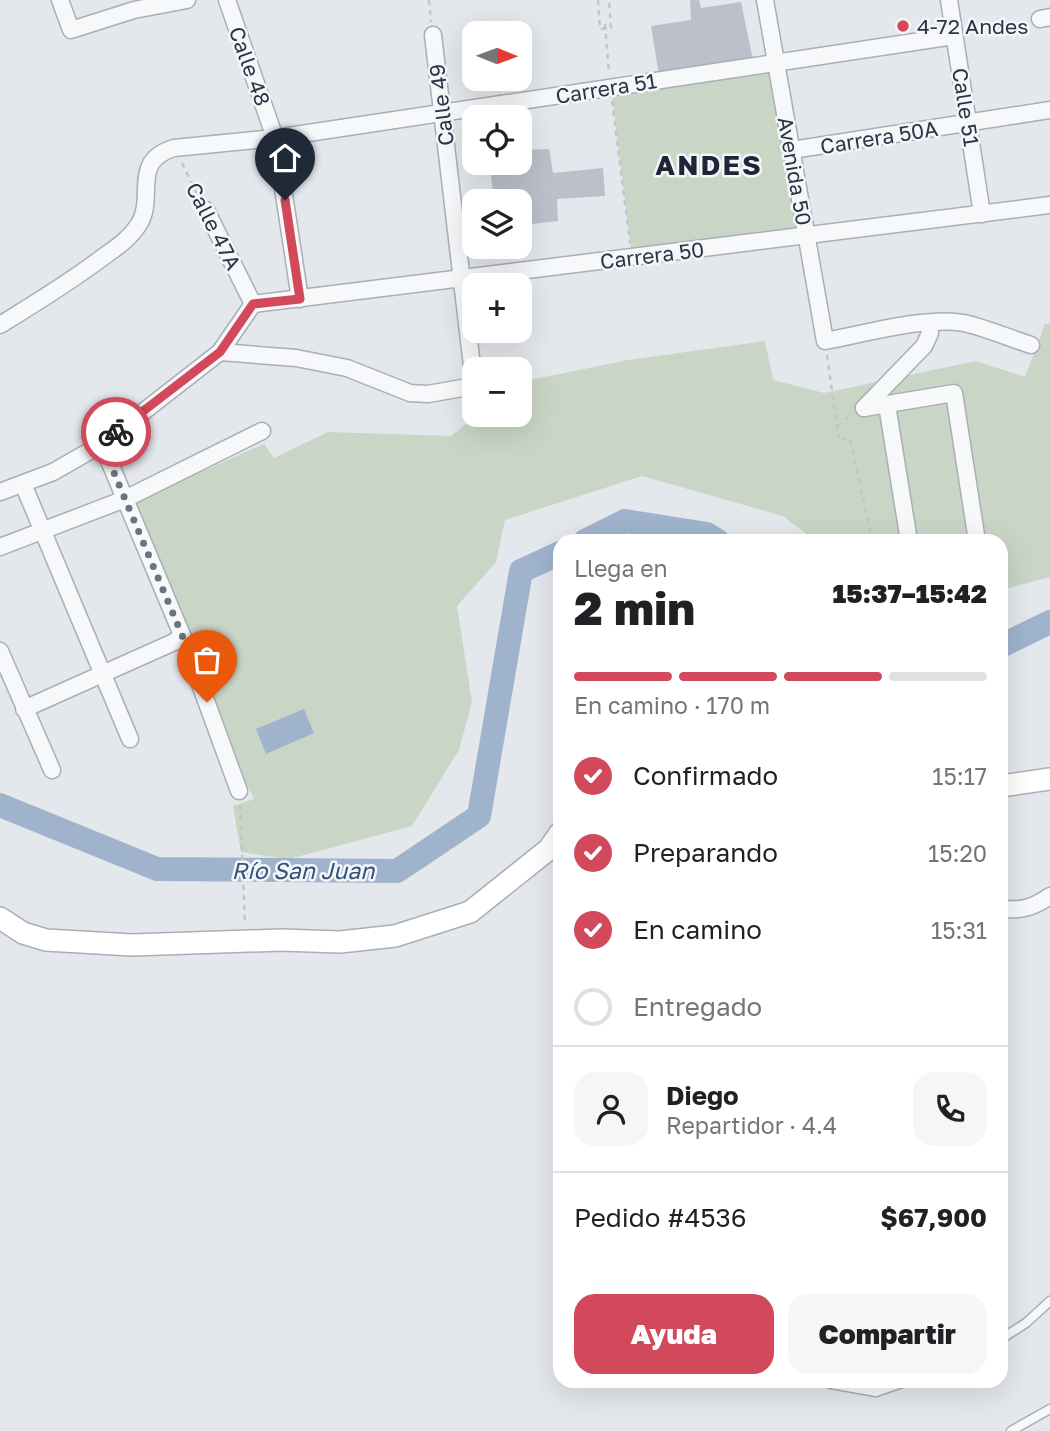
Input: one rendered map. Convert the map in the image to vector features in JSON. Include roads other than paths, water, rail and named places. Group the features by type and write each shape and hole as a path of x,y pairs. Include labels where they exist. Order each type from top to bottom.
{"main road":[{"path":"1008,785 1050,779"},
{"path":"0,918 23,933 46,940 132,945 282,940 340,942 395,936 470,912 553,843"}],"street":[{"path":"60,0 71,30 132,5 187,0"},
{"name":"Calle 48","path":"227,0 275,138"},
{"name":"Avenida 50","path":"765,0 825,341 929,323"},
{"name":"Calle 51","path":"949,0 982,214"},
{"name":"Calle 49","path":"433,36 462,278"},
{"name":"Carrera 51","path":"0,325 59,289 128,239 141,221 145,188 153,159 161,152 174,148 275,138 954,36"},
{"name":"Carrera 50A","path":"792,150 1050,110"},
{"path":"281,175 300,299"},
{"name":"Carrera 50","path":"502,273 1050,205"},
{"name":"Calle 47A","path":"205,210 253,304"},
{"name":"Carrera 50","path":"253,304 462,278"},
{"path":"0,492 53,472 102,444 220,352 253,304"},
{"path":"976,534 954,393 864,408 924,346 930,334 929,323 949,321 966,324 1031,345"},
{"path":"220,352 296,358 347,368 410,393 428,394 462,387"},
{"path":"887,405 908,534"},
{"path":"0,547 125,499 262,431"},
{"path":"102,444 182,635 239,791"},
{"path":"23,484 131,739"},
{"path":"24,709 174,642 182,635"},
{"path":"0,651 52,770"},
{"path":"1008,909 1027,908 1050,896"}],"lane":[{"path":"1008,1335 1026,1323 1050,1301"},
{"path":"848,1388 876,1392 888,1388"},
{"path":"1011,1431 1050,1409"}],"water":[{"path":"304,709 314,733 266,754 256,729"}],"waterway":[{"name":"Río San Juan","path":"599,534 625,521 707,534"},
{"name":"Río San Juan","path":"0,805 157,869 397,871 479,816 521,571 553,556"},
{"name":"Río San Juan","path":"1008,643 1050,622"}],"place":[{"name":"4-72 Andes","path":"903,26"}],"district":[{"name":"ANDES","path":"709,164"}]}
